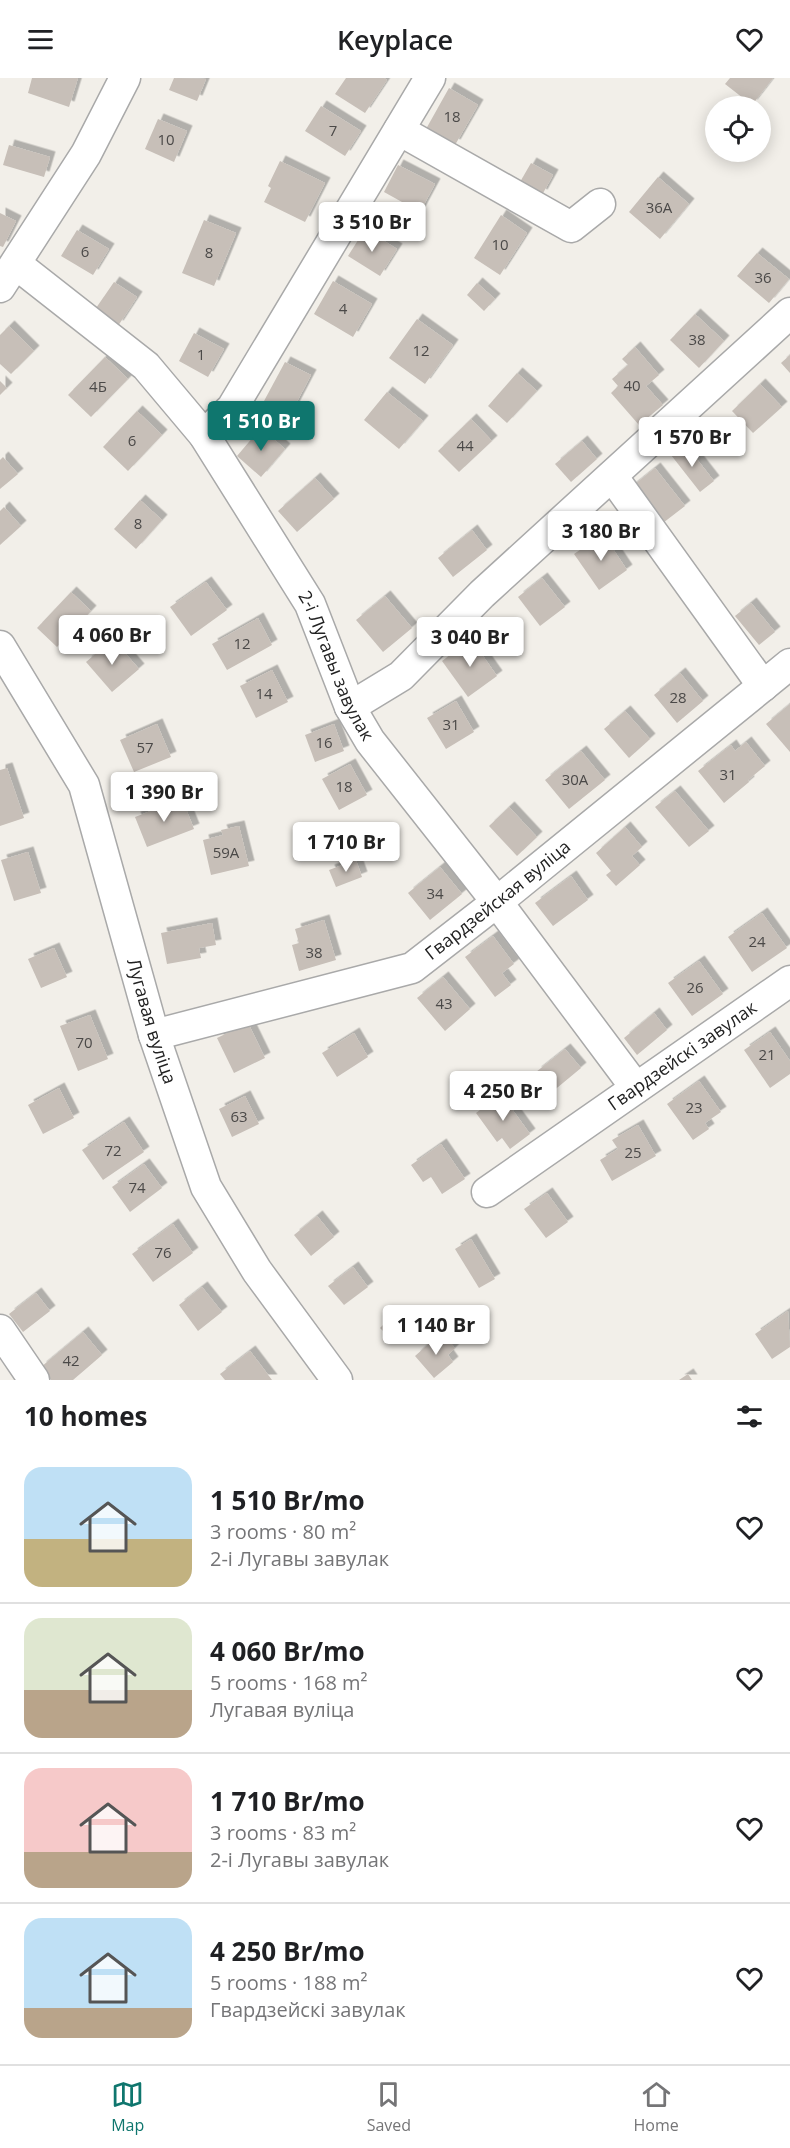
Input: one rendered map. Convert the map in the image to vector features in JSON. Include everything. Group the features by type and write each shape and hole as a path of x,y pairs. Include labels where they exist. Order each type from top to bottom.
{"street":[{"path":"8,275 86,154 125,78"},
{"path":"204,435 232,408 430,78"},
{"path":"399,129 571,227 600,204"},
{"name":"2-і Лугавы завулак","path":"8,275 146,366 204,435 309,604 350,707 370,741 497,902 636,1088"},
{"path":"350,707 401,676 482,594 790,313"},
{"path":"612,476 763,686"},
{"name":"Лугавая вуліца","path":"0,646 84,785 154,1035 206,1187 257,1271 337,1380"},
{"name":"Гвардзейская вуліца","path":"154,1035 412,968 497,902 790,664"},
{"name":"Гвардзейскі завулак","path":"488,1192 790,981"},
{"path":"0,1330 34,1380"}],"building":[{"path":"32,78 78,78 69,107 28,93"},
{"path":"174,78 206,79 197,101 169,90"},
{"path":"346,78 384,78 387,80 365,113 335,94"},
{"path":"730,78 773,78 759,96 740,96 725,84"},
{"path":"449,88 478,105 455,145 426,129"},
{"path":"321,106 361,131 345,156 305,131"},
{"path":"158,119 187,131 174,162 145,149"},
{"path":"9,145 50,157 44,177 3,165"},
{"path":"280,161 325,183 305,222 264,202 271,188 268,186"},
{"path":"531,163 553,175 542,195 520,182"},
{"path":"398,165 435,184 420,212 384,192"},
{"path":"658,177 689,204 660,239 629,212"},
{"path":"0,213 16,221 3,247 0,246"},
{"path":"501,215 527,233 500,275 474,258"},
{"path":"204,220 236,233 214,286 182,273"},
{"path":"365,229 397,249 380,276 348,256"},
{"path":"77,230 109,249 93,275 61,256"},
{"path":"757,253 789,279 769,303 737,276"},
{"path":"333,281 372,304 353,337 314,314"},
{"path":"114,282 137,297 118,326 94,311"},
{"path":"477,283 495,299 484,311 467,295"},
{"path":"695,314 724,341 699,368 670,340"},
{"path":"417,319 453,345 425,384 389,358"},
{"path":"9,326 34,351 11,374 0,364 0,335"},
{"path":"194,333 224,349 208,377 179,361"},
{"path":"635,347 659,375 646,386 663,405 639,425 611,393 618,386 612,379 628,365 622,359"},
{"path":"790,355 790,373 781,363"},
{"path":"105,357 128,379 91,417 68,395"},
{"path":"285,362 311,375 290,415 264,401"},
{"path":"517,373 537,391 507,423 488,406"},
{"path":"0,381 7,388 0,395"},
{"path":"760,384 782,407 753,433 732,411"},
{"path":"387,392 423,421 399,449 364,420"},
{"path":"137,411 162,435 128,471 103,447"},
{"path":"471,419 492,441 459,472 438,451"},
{"path":"261,428 285,449 261,477 237,456"},
{"path":"582,441 597,459 571,482 555,464"},
{"path":"685,444 714,481 700,492 671,455"},
{"path":"3,457 18,474 0,489 0,460"},
{"path":"655,468 685,506 659,526 629,489"},
{"path":"315,478 334,499 297,532 278,511"},
{"path":"140,500 162,520 136,549 114,529"},
{"path":"4,507 21,526 0,545 0,511"},
{"path":"472,530 487,550 453,577 438,558"},
{"path":"603,534 627,570 599,590 574,554"},
{"path":"542,578 565,607 540,626 518,597"},
{"path":"206,582 227,610 191,636 170,607"},
{"path":"71,592 91,611 57,647 37,628"},
{"path":"385,596 412,628 383,652 356,620"},
{"path":"751,603 775,632 759,645 735,616"},
{"path":"258,618 272,645 227,670 212,644"},
{"path":"113,639 139,669 112,692 86,662"},
{"path":"471,639 497,676 468,697 442,661"},
{"path":"272,670 288,702 256,718 240,686"},
{"path":"680,673 703,701 677,723 654,695"},
{"path":"456,701 474,732 446,749 427,718"},
{"path":"790,704 790,752 766,724"},
{"path":"625,711 650,739 629,758 604,729"},
{"path":"157,724 171,757 134,772 120,740"},
{"path":"334,724 344,751 315,762 305,735"},
{"path":"746,742 765,766 724,803 698,771 731,745 735,751"},
{"path":"581,751 605,780 569,809 545,780"},
{"path":"350,764 367,795 339,810 322,779"},
{"path":"7,768 24,818 0,826 0,770"},
{"path":"675,791 709,831 689,847 655,807"},
{"path":"182,799 194,829 147,847 135,817"},
{"path":"509,807 537,837 517,856 489,826"},
{"path":"239,826 249,866 211,875 203,840 223,835 221,830"},
{"path":"625,827 642,847 632,856 640,865 616,886 606,875 611,871 596,853"},
{"path":"28,852 41,893 14,901 1,860"},
{"path":"356,860 362,877 336,887 329,870"},
{"path":"440,867 462,894 430,920 408,893"},
{"path":"571,876 588,900 553,926 535,903"},
{"path":"762,913 787,948 752,972 728,937"},
{"path":"324,920 336,960 299,971 292,945 299,943 295,929"},
{"path":"212,923 216,945 199,948 201,958 167,964 161,933"},
{"path":"493,936 514,964 502,973 511,985 495,997 465,957"},
{"path":"54,948 67,977 41,988 28,959"},
{"path":"699,961 723,994 692,1016 668,983"},
{"path":"443,977 470,1009 445,1031 417,998"},
{"path":"654,1013 667,1030 637,1055 624,1038"},
{"path":"90,1015 108,1059 78,1071 60,1026"},
{"path":"248,1023 265,1058 234,1073 217,1038"},
{"path":"770,1032 790,1061 790,1074 770,1088 744,1050"},
{"path":"354,1033 368,1057 337,1077 322,1053"},
{"path":"565,1049 581,1068 552,1092 536,1072"},
{"path":"699,1081 721,1112 705,1123 709,1129 693,1140 667,1104"},
{"path":"59,1088 74,1118 43,1134 28,1105"},
{"path":"501,1094 530,1134 510,1149 502,1138 497,1142 476,1113"},
{"path":"245,1096 259,1124 232,1137 219,1109"},
{"path":"124,1122 144,1152 103,1180 82,1150"},
{"path":"638,1125 656,1156 612,1181 600,1160 618,1149 612,1140"},
{"path":"441,1144 465,1179 442,1194 431,1177 423,1182 411,1165"},
{"path":"144,1164 162,1188 130,1212 112,1187"},
{"path":"547,1193 568,1222 546,1238 524,1209"},
{"path":"317,1216 334,1237 311,1256 294,1235"},
{"path":"173,1224 193,1253 153,1282 132,1254"},
{"path":"471,1239 495,1279 479,1288 455,1249"},
{"path":"353,1267 368,1287 344,1305 328,1286"},
{"path":"202,1287 222,1312 198,1331 179,1305"},
{"path":"36,1293 50,1311 23,1332 9,1314"},
{"path":"397,1311 412,1325 395,1343 380,1328"},
{"path":"788,1311 790,1347 772,1359 755,1334"},
{"path":"83,1332 102,1355 73,1380 51,1380 41,1367"},
{"path":"441,1333 455,1348 448,1355 453,1362 434,1378 415,1356"},
{"path":"250,1351 272,1380 225,1380 220,1374"},
{"path":"688,1374 692,1380 679,1380"}]}
